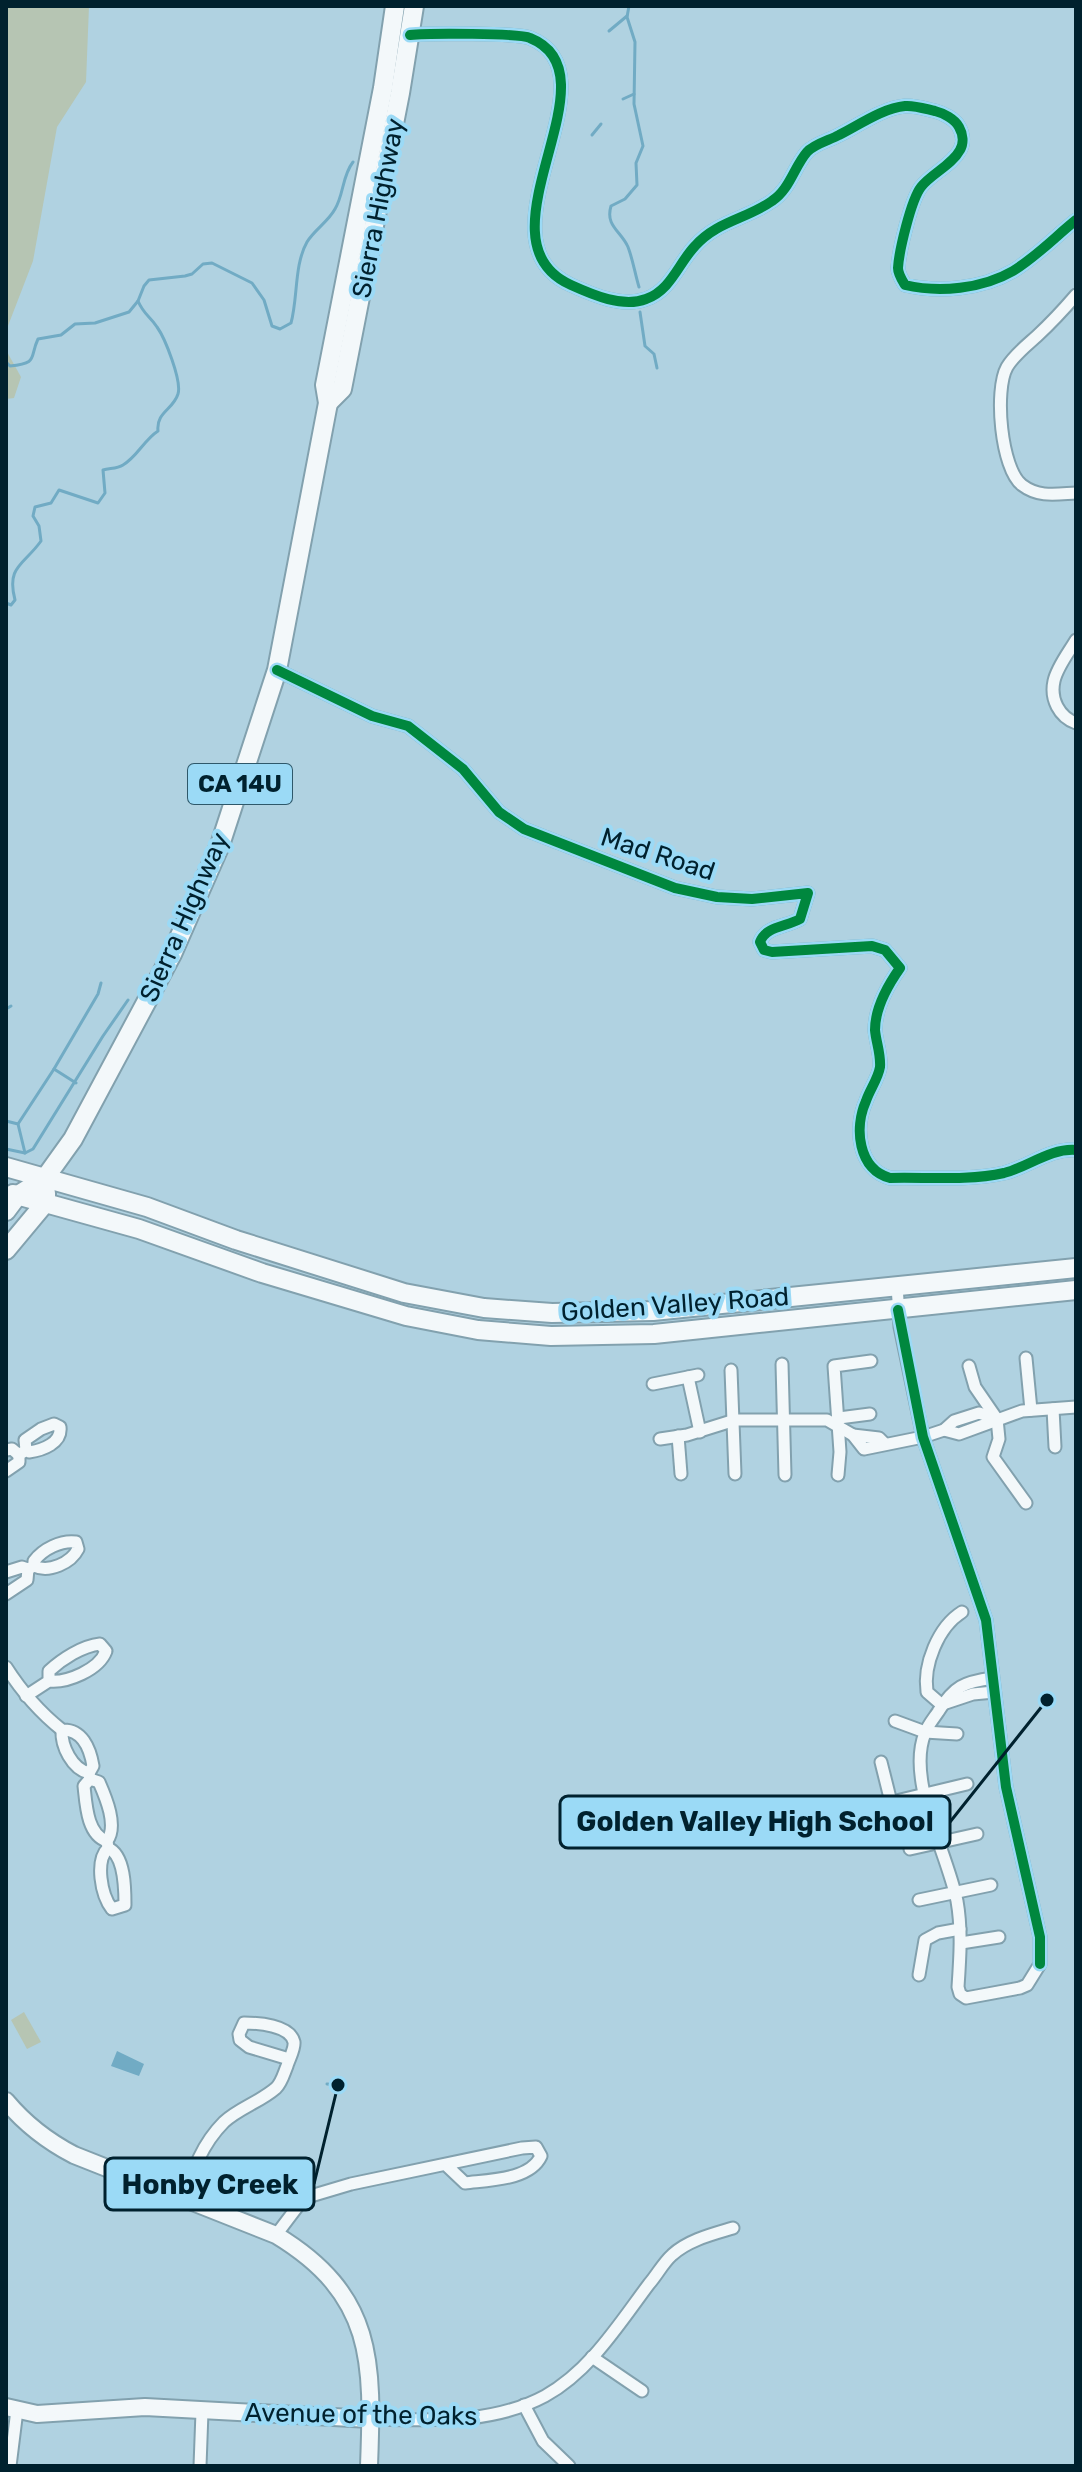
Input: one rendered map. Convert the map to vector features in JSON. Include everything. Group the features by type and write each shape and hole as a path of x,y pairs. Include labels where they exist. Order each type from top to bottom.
{"main road":[{"name":"Sierra Highway","path":"6,1211 12,1194 45,1178 73,1139 172,954 220,845 277,670 328,403 325,385 383,88 395,6"},
{"name":"Sierra Highway","path":"328,403 342,389 414,6"},
{"name":"Golden Valley Road","path":"6,1167 147,1207 236,1240 404,1293 484,1308 552,1313 653,1311 1076,1268"},
{"path":"6,1250 46,1202 45,1178"},
{"name":"Golden Valley Road","path":"12,1194 139,1229 291,1282 406,1316 478,1330 551,1336 654,1334 1076,1290"}],"street":[{"path":"410,35 529,37 548,49 558,70 562,93 560,112 536,202 538,254 550,273 570,285 624,303 647,299 669,284 695,246 722,224 771,202 781,193 808,150 893,108 908,105 942,113 958,124 963,138 960,151 922,185 913,199 898,271 905,285 923,289 953,289 991,280 1013,270 1076,220"},
{"path":"1076,295 1008,365 1000,381 1000,395 1001,419 1011,469 1021,484 1043,495 1076,493"},
{"path":"1076,640 1054,681 1059,712 1076,723"},
{"name":"Mad Road","path":"277,670 372,716 408,726 463,769 499,812 524,829 675,888 717,897 752,899 808,893 800,919 788,926 770,929 762,935 760,942 764,950 872,946 885,950 900,968 891,979 876,1014 880,1067 861,1119 864,1159 877,1175 890,1178 989,1176 1014,1170 1053,1153 1076,1150"},
{"path":"897,1287 898,1310 923,1437 986,1620 993,1678 994,1692 1006,1787 1040,1937 1040,1964 1027,1985 966,1998 960,1994 958,1987 961,1943 955,1893 925,1795 921,1751 925,1732 958,1687 967,1682 993,1678"},
{"path":"1026,1358 1031,1410"},
{"path":"838,1475 839,1422 834,1366 871,1361"},
{"path":"782,1364 785,1475"},
{"path":"969,1366 975,1387 997,1419 999,1439 993,1457 1026,1503"},
{"path":"731,1370 735,1474"},
{"path":"653,1384 693,1376 700,1432"},
{"path":"839,1422 853,1435 879,1438 884,1443 923,1437 944,1430 954,1421 979,1413 997,1419 1031,1410 1076,1407"},
{"path":"1053,1409 1055,1447"},
{"path":"660,1439 700,1432 733,1421 785,1419 839,1422 870,1414"},
{"path":"678,1436 681,1474"},
{"path":"6,1450 23,1452 19,1462 6,1471"},
{"path":"6,1572 22,1567 31,1568 27,1580 6,1594"},
{"path":"942,1705 927,1692 925,1679 948,1621 962,1612"},
{"path":"26,1696 49,1681 70,1679 98,1663 106,1651 100,1644 94,1644 68,1657 49,1671 49,1681"},
{"path":"6,1667 26,1696 62,1730 64,1746 73,1762 81,1771 90,1776 99,1782 112,1828 111,1837 107,1845 102,1854 100,1865 106,1898 112,1909 125,1905 118,1855 114,1850 107,1845 98,1836 92,1826 84,1786 90,1776 93,1766 91,1758 79,1733 73,1729 62,1730"},
{"path":"942,1705 973,1694 994,1692"},
{"path":"895,1721 925,1732 957,1734"},
{"path":"881,1762 893,1806 967,1784"},
{"path":"910,1849 977,1834"},
{"path":"919,1900 991,1885"},
{"path":"919,1975 925,1940 938,1933 960,1929"},
{"path":"961,1943 999,1937"},
{"path":"184,2199 197,2159 213,2135 224,2122 280,2084 289,2059 293,2039 287,2032 244,2023 240,2040 249,2047 289,2059"},
{"path":"6,2101 22,2120 51,2143 89,2162 276,2235 321,2267 355,2316 365,2346 369,2369 369,2466"},
{"path":"276,2235 304,2198 351,2184 522,2148 536,2147 541,2156 537,2165 524,2172 465,2183 446,2165"},
{"name":"Avenue of the Oaks","path":"11,2409 53,2414 145,2407 370,2419 459,2420 486,2417 545,2396 575,2376 673,2254 702,2237 733,2228"},
{"path":"592,2357 642,2391"},
{"path":"524,2405 543,2441 569,2466"},
{"path":"10,2466 11,2409"},
{"path":"200,2466 202,2412"}],"green space":[{"path":"6,6 89,6 86,82 57,127 33,261 6,331"},
{"path":"6,350 21,377 14,398 6,399"},
{"path":"24,2012 41,2042 27,2049 11,2020"}],"water":[{"path":"117,2051 144,2064 139,2076 111,2066"}],"waterway":[{"path":"629,6 627,17 635,42 634,104 643,146 636,163 637,185 625,199 611,206 610,219 628,247 639,287"},
{"path":"609,31 627,16"},
{"path":"623,99 634,94"},
{"path":"592,135 601,124"},
{"path":"6,603 11,605 15,600 13,580 18,567 41,541 39,526 33,516 35,507 51,503 59,490 98,503 105,493 103,470 121,466 132,458 158,431 162,415 178,394 175,370 164,340 138,301 144,286 149,280 185,276 203,264 212,263 252,283 264,300 272,326 280,329 291,323 303,251 335,209 353,162"},
{"path":"6,362 10,366 25,363 32,358 38,339 61,335 75,324 95,323 129,312 138,301"},
{"path":"640,312 645,346 654,354 657,368"},
{"path":"76,1083 54,1069 98,994 101,983"},
{"path":"6,1149 25,1153 33,1149 128,1000"},
{"path":"6,1009 11,1006"},
{"path":"18,1124 54,1069"},
{"path":"6,1121 18,1124 25,1153"},
{"path":"327,2084 338,2085"}],"cycle path":[{"path":"410,35 522,36 530,38 554,57 561,86 557,121 538,197 535,233 544,263 571,285 608,299 628,302 655,295 704,238 778,196 810,149 897,107 916,107 948,117 957,124 962,138 956,155 925,182 913,203 898,268 905,285 932,289 960,288 988,282 1013,271 1076,220"},
{"path":"277,670 372,716 408,726 463,769 499,812 524,829 675,888 717,897 752,899 808,893 800,919 767,933 760,942 764,950 872,946 885,950 900,968 877,1013 875,1030 880,1067 860,1123 865,1157 879,1173 890,1178 990,1175 1013,1170 1057,1152 1076,1150"},
{"path":"898,1310 923,1437 986,1620 1006,1787 1040,1937 1040,1964"}],"place":[{"name":"Golden Valley High School","path":"1047,1700"},
{"name":"Honby Creek","path":"338,2085"}]}
